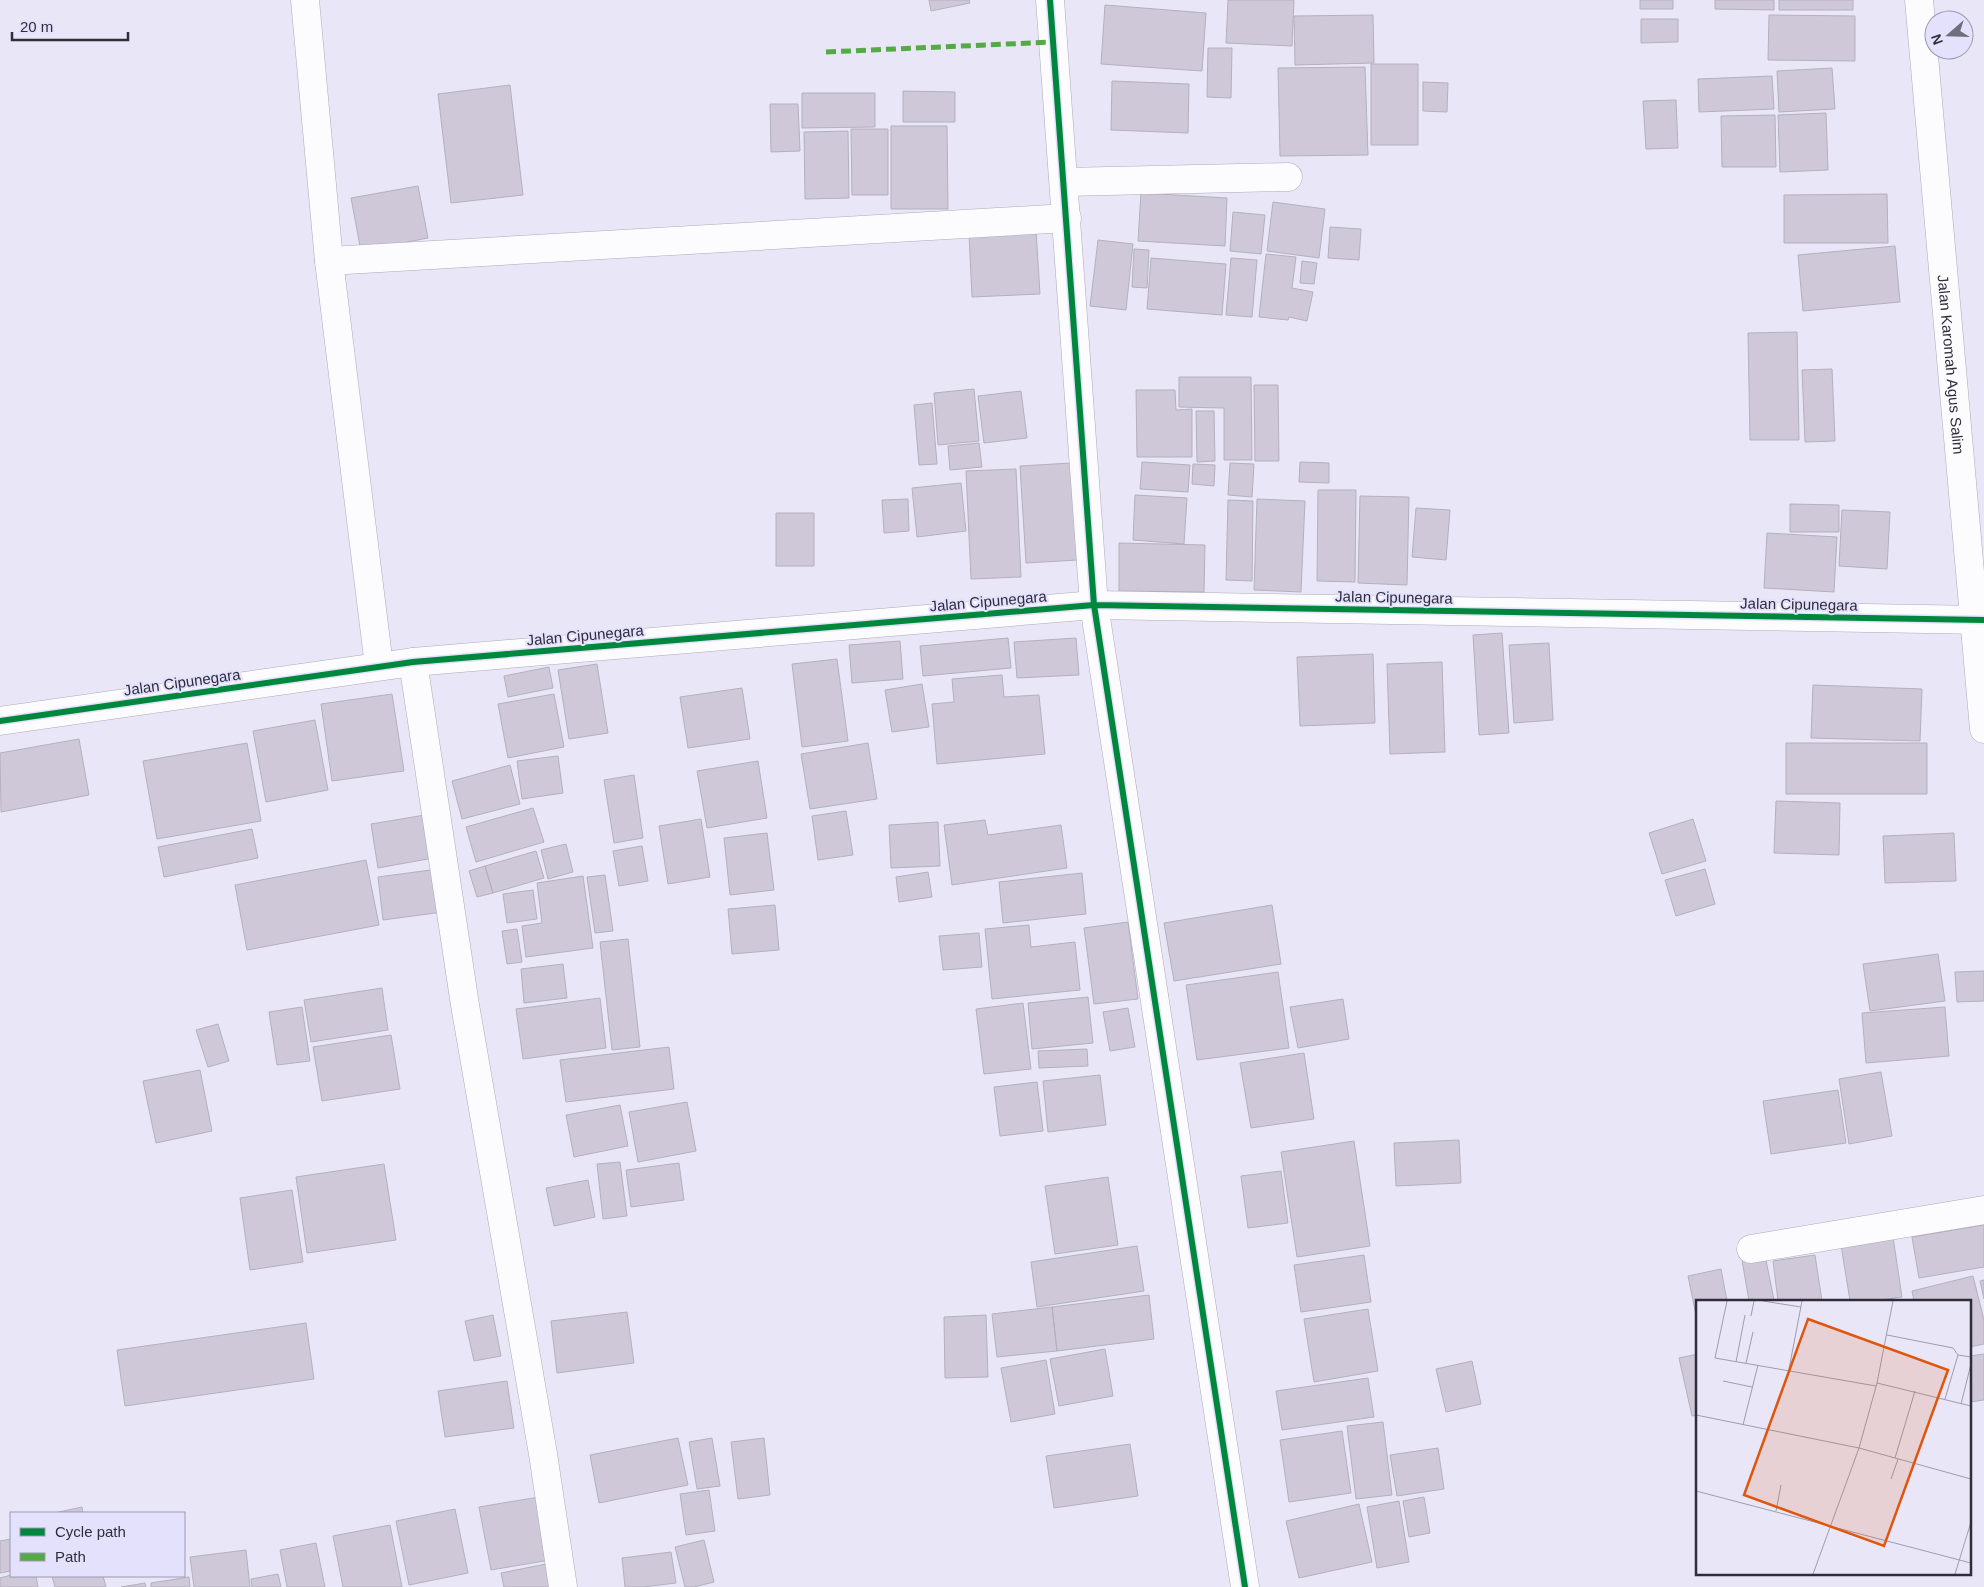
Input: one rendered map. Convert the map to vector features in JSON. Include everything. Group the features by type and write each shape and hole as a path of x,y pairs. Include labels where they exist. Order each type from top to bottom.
{"street":[{"path":"305,0 329,261 379,666"},
{"path":"1050,0 1094,605 1245,1587"},
{"name":"Jalan Karomah Agus Salim","path":"1919,0 1979,620 1984,729"},
{"path":"1064,182 1288,177"},
{"path":"329,261 1067,218"},
{"name":"Jalan Cipunegara","path":"0,721 413,662 1094,605 1979,620"},
{"path":"413,662 465,1005 541,1444 563,1587"},
{"path":"1751,1249 1984,1210"}],"building":[{"path":"929,0 969,0 970,3 931,11"},
{"path":"1228,0 1294,0 1292,46 1226,43"},
{"path":"1640,0 1673,0 1673,9 1640,9"},
{"path":"1715,0 1774,0 1774,10 1715,9"},
{"path":"1779,0 1853,0 1853,10 1779,10"},
{"path":"1105,5 1206,13 1202,71 1101,64"},
{"path":"1373,15 1374,63 1295,65 1294,16"},
{"path":"1769,15 1855,16 1855,61 1768,60"},
{"path":"1641,19 1678,19 1678,42 1641,43"},
{"path":"1208,48 1232,48 1231,98 1207,97"},
{"path":"1371,64 1418,64 1418,145 1371,145"},
{"path":"1365,67 1368,155 1280,156 1278,68"},
{"path":"1832,68 1835,109 1779,112 1777,71"},
{"path":"1772,76 1774,109 1699,112 1698,79"},
{"path":"1112,81 1189,84 1188,133 1111,130"},
{"path":"1423,82 1448,83 1447,112 1423,111"},
{"path":"510,85 523,195 451,203 438,94"},
{"path":"903,91 955,92 955,122 903,122"},
{"path":"802,93 875,93 875,127 802,128"},
{"path":"1676,100 1678,148 1646,149 1643,101"},
{"path":"770,104 798,104 800,151 771,152"},
{"path":"1826,113 1828,170 1780,172 1778,115"},
{"path":"1775,115 1776,167 1722,167 1721,116"},
{"path":"891,126 947,126 948,209 891,209"},
{"path":"851,129 888,129 888,195 852,195"},
{"path":"848,131 849,198 805,199 804,132"},
{"path":"418,186 428,238 361,251 351,198"},
{"path":"1141,193 1227,198 1225,246 1138,241"},
{"path":"1887,194 1888,243 1784,243 1784,195"},
{"path":"1273,202 1325,209 1319,258 1267,251"},
{"path":"1233,212 1265,215 1261,254 1230,251"},
{"path":"1330,227 1361,229 1359,260 1328,258"},
{"path":"1036,230 1040,294 972,297 969,234"},
{"path":"1098,240 1133,244 1126,310 1090,306"},
{"path":"1895,246 1900,302 1803,311 1798,255"},
{"path":"1134,249 1149,250 1147,288 1132,287"},
{"path":"1266,254 1296,257 1292,288 1313,292 1307,321 1289,317 1288,320 1259,317"},
{"path":"1151,258 1226,264 1222,315 1147,309"},
{"path":"1231,258 1257,260 1252,317 1226,315"},
{"path":"1302,261 1317,263 1314,284 1300,283"},
{"path":"1797,332 1799,440 1750,440 1748,333"},
{"path":"1832,369 1835,441 1805,442 1802,370"},
{"path":"1179,377 1251,377 1252,460 1224,460 1224,408 1179,407"},
{"path":"1254,385 1278,385 1279,461 1255,461"},
{"path":"974,389 979,441 938,445 934,393"},
{"path":"1136,390 1175,390 1176,410 1192,409 1192,457 1137,457"},
{"path":"1021,391 1027,438 984,443 978,396"},
{"path":"932,403 937,464 919,465 914,405"},
{"path":"1196,411 1214,411 1215,461 1197,462"},
{"path":"979,443 982,467 950,470 948,446"},
{"path":"1142,462 1190,465 1188,492 1140,489"},
{"path":"1300,462 1329,463 1329,483 1299,482"},
{"path":"1071,463 1077,560 1026,563 1020,466"},
{"path":"1230,463 1254,464 1252,497 1228,495"},
{"path":"1193,464 1215,465 1214,486 1192,484"},
{"path":"1016,469 1021,577 971,579 966,471"},
{"path":"961,483 966,531 917,537 912,488"},
{"path":"1318,490 1356,490 1355,582 1317,581"},
{"path":"1135,495 1187,498 1184,544 1133,540"},
{"path":"1360,496 1409,497 1407,585 1358,583"},
{"path":"908,499 909,531 884,533 882,500"},
{"path":"1257,499 1305,501 1301,592 1254,590"},
{"path":"1228,500 1253,501 1252,581 1226,580"},
{"path":"1790,504 1839,505 1839,532 1790,532"},
{"path":"1416,508 1450,510 1446,560 1412,557"},
{"path":"1842,510 1890,512 1887,569 1839,566"},
{"path":"776,513 814,513 814,566 776,566"},
{"path":"1767,533 1837,537 1834,592 1764,588"},
{"path":"1119,543 1205,545 1204,592 1119,591"},
{"path":"1502,633 1509,733 1479,735 1473,635"},
{"path":"1008,638 1011,668 923,676 920,646"},
{"path":"1076,638 1079,675 1017,678 1014,642"},
{"path":"900,641 903,679 852,683 849,645"},
{"path":"1549,643 1553,720 1514,723 1509,645"},
{"path":"1373,654 1375,723 1300,726 1297,657"},
{"path":"837,659 848,741 802,747 792,664"},
{"path":"1442,662 1445,752 1390,754 1387,664"},
{"path":"597,664 608,733 569,739 558,670"},
{"path":"549,667 553,688 508,697 504,676"},
{"path":"1002,675 1004,697 1039,695 1045,754 937,764 932,704 954,702 952,679"},
{"path":"922,684 929,727 892,732 885,690"},
{"path":"1813,685 1922,689 1920,741 1811,738"},
{"path":"742,688 750,739 688,748 680,697"},
{"path":"392,694 404,771 332,781 321,704"},
{"path":"554,694 564,747 508,758 498,704"},
{"path":"315,720 328,790 266,802 253,731"},
{"path":"79,739 89,795 1,812 0,753"},
{"path":"247,743 261,821 157,839 143,761"},
{"path":"868,743 877,799 810,809 801,754"},
{"path":"1786,743 1927,743 1927,794 1786,794"},
{"path":"558,756 563,793 522,799 517,761"},
{"path":"758,761 767,818 707,828 697,771"},
{"path":"510,765 520,804 462,819 452,781"},
{"path":"634,775 643,838 614,843 604,780"},
{"path":"1776,801 1840,803 1839,855 1774,853"},
{"path":"533,808 544,842 476,862 466,827"},
{"path":"846,811 853,855 818,860 812,816"},
{"path":"425,815 433,858 378,868 371,824"},
{"path":"701,819 710,877 668,884 659,826"},
{"path":"1693,819 1706,861 1662,874 1649,833"},
{"path":"985,820 988,835 1061,825 1067,868 952,885 944,825"},
{"path":"938,822 940,866 891,868 889,825"},
{"path":"252,829 258,858 164,877 158,847"},
{"path":"767,833 774,890 730,895 724,838"},
{"path":"1954,833 1956,881 1885,883 1883,836"},
{"path":"566,844 573,872 548,879 541,850"},
{"path":"642,846 648,881 619,886 613,851"},
{"path":"536,851 544,878 493,893 485,866"},
{"path":"366,860 379,925 247,950 235,885"},
{"path":"485,866 493,893 477,897 469,871"},
{"path":"438,869 443,912 383,920 378,877"},
{"path":"1705,869 1715,904 1676,916 1665,880"},
{"path":"928,872 932,897 899,902 896,877"},
{"path":"1082,873 1086,914 1003,923 999,882"},
{"path":"605,875 613,931 595,933 587,877"},
{"path":"583,876 593,948 526,957 522,926 542,923 537,883"},
{"path":"533,890 537,919 507,923 503,894"},
{"path":"775,905 779,950 732,954 728,909"},
{"path":"1272,905 1281,964 1174,981 1164,923"},
{"path":"1128,922 1138,999 1094,1004 1084,928"},
{"path":"1029,925 1031,947 1075,942 1080,990 992,999 985,929"},
{"path":"517,929 522,962 507,964 502,931"},
{"path":"979,933 982,967 943,970 939,936"},
{"path":"628,939 640,1047 612,1050 600,942"},
{"path":"1938,954 1945,1001 1870,1011 1863,964"},
{"path":"563,964 567,998 524,1003 521,969"},
{"path":"1984,971 1984,1001 1957,1002 1955,972"},
{"path":"1278,972 1289,1048 1197,1060 1186,985"},
{"path":"382,988 388,1030 311,1042 304,1000"},
{"path":"1088,997 1093,1043 1032,1049 1028,1003"},
{"path":"600,998 606,1048 523,1059 516,1009"},
{"path":"1343,999 1349,1039 1298,1048 1290,1007"},
{"path":"1023,1003 1031,1069 984,1074 976,1009"},
{"path":"302,1007 310,1061 277,1065 269,1012"},
{"path":"1945,1007 1949,1056 1866,1063 1862,1013"},
{"path":"1128,1008 1135,1047 1110,1051 1103,1012"},
{"path":"218,1024 229,1061 208,1067 196,1030"},
{"path":"391,1035 400,1089 322,1101 313,1047"},
{"path":"669,1047 674,1089 566,1102 560,1060"},
{"path":"1087,1049 1088,1066 1039,1068 1038,1051"},
{"path":"1304,1053 1314,1119 1251,1128 1240,1063"},
{"path":"200,1070 212,1131 156,1143 143,1081"},
{"path":"1881,1072 1892,1136 1849,1144 1839,1079"},
{"path":"1100,1075 1106,1125 1048,1132 1043,1081"},
{"path":"1037,1082 1043,1131 1000,1136 994,1087"},
{"path":"1838,1090 1846,1143 1771,1154 1763,1101"},
{"path":"687,1102 696,1151 638,1162 629,1112"},
{"path":"620,1105 628,1146 574,1157 566,1115"},
{"path":"1459,1140 1461,1183 1396,1186 1394,1143"},
{"path":"1354,1141 1370,1246 1297,1257 1281,1152"},
{"path":"620,1162 627,1216 603,1219 597,1164"},
{"path":"679,1163 684,1200 631,1207 626,1170"},
{"path":"384,1164 396,1240 307,1253 296,1177"},
{"path":"1281,1171 1288,1223 1248,1228 1241,1176"},
{"path":"1108,1177 1118,1245 1055,1254 1045,1186"},
{"path":"588,1180 595,1217 554,1226 546,1188"},
{"path":"292,1190 303,1262 250,1270 240,1198"},
{"path":"1984,1225 1984,1267 1919,1278 1912,1237"},
{"path":"1893,1237 1902,1297 1881,1300 1850,1300 1841,1245"},
{"path":"1137,1246 1144,1291 1037,1307 1031,1262"},
{"path":"1364,1255 1371,1302 1301,1312 1294,1265"},
{"path":"1765,1255 1774,1300 1749,1300 1742,1260"},
{"path":"1815,1255 1822,1300 1778,1300 1773,1261"},
{"path":"1721,1269 1727,1300 1696,1300 1696,1315 1688,1276"},
{"path":"1973,1276 1984,1320 1984,1344 1972,1347 1972,1300 1914,1300 1912,1291"},
{"path":"1984,1280 1984,1299 1980,1281"},
{"path":"1149,1295 1154,1339 1057,1351 1052,1307"},
{"path":"1052,1307 1057,1351 997,1357 992,1314"},
{"path":"1368,1309 1378,1371 1314,1382 1304,1319"},
{"path":"627,1312 634,1363 557,1373 551,1321"},
{"path":"493,1315 501,1356 474,1361 465,1321"},
{"path":"986,1315 988,1377 945,1378 944,1317"},
{"path":"306,1323 314,1379 125,1406 117,1350"},
{"path":"1105,1349 1113,1396 1059,1406 1050,1359"},
{"path":"1696,1354 1696,1415 1692,1416 1679,1358"},
{"path":"1984,1354 1984,1400 1972,1402 1972,1356"},
{"path":"1046,1360 1055,1414 1011,1422 1001,1368"},
{"path":"1472,1361 1481,1404 1446,1412 1436,1369"},
{"path":"1368,1378 1374,1417 1282,1430 1276,1391"},
{"path":"507,1381 514,1428 445,1437 438,1391"},
{"path":"1383,1422 1392,1495 1356,1499 1347,1426"},
{"path":"1342,1431 1351,1493 1289,1502 1280,1440"},
{"path":"678,1438 688,1485 599,1503 590,1455"},
{"path":"712,1438 720,1486 697,1489 689,1442"},
{"path":"764,1438 770,1495 738,1499 731,1442"},
{"path":"1130,1444 1138,1496 1054,1508 1046,1456"},
{"path":"1438,1448 1444,1489 1397,1496 1390,1455"},
{"path":"709,1490 715,1531 686,1535 680,1494"},
{"path":"545,1496 556,1559 491,1570 479,1507"},
{"path":"1424,1497 1430,1533 1409,1537 1403,1501"},
{"path":"1399,1501 1409,1562 1377,1568 1367,1507"},
{"path":"1359,1504 1372,1562 1299,1578 1286,1521"},
{"path":"82,1507 83,1512 59,1512"},
{"path":"455,1509 468,1573 409,1585 396,1521"},
{"path":"390,1525 402,1587 343,1587 333,1536"},
{"path":"10,1539 10,1571 0,1573 0,1541"},
{"path":"704,1540 714,1582 694,1587 685,1587 675,1547"},
{"path":"316,1543 325,1587 287,1587 280,1550"},
{"path":"246,1550 250,1587 194,1587 190,1557"},
{"path":"671,1552 676,1583 625,1587 622,1558"},
{"path":"556,1562 560,1584 546,1587 504,1587 501,1573"},
{"path":"278,1574 281,1587 252,1587 251,1579"},
{"path":"10,1575 10,1577 36,1577 38,1587 0,1587 0,1578"},
{"path":"52,1577 103,1577 106,1587 55,1587"},
{"path":"189,1577 190,1587 151,1587 151,1583"},
{"path":"145,1583 146,1587 121,1587"}],"marked path":[{"path":"826,52 1054,42"}],"cycle path":[{"path":"1050,0 1094,605 1245,1587"},
{"path":"0,721 413,662 1094,605 1984,620"}]}
